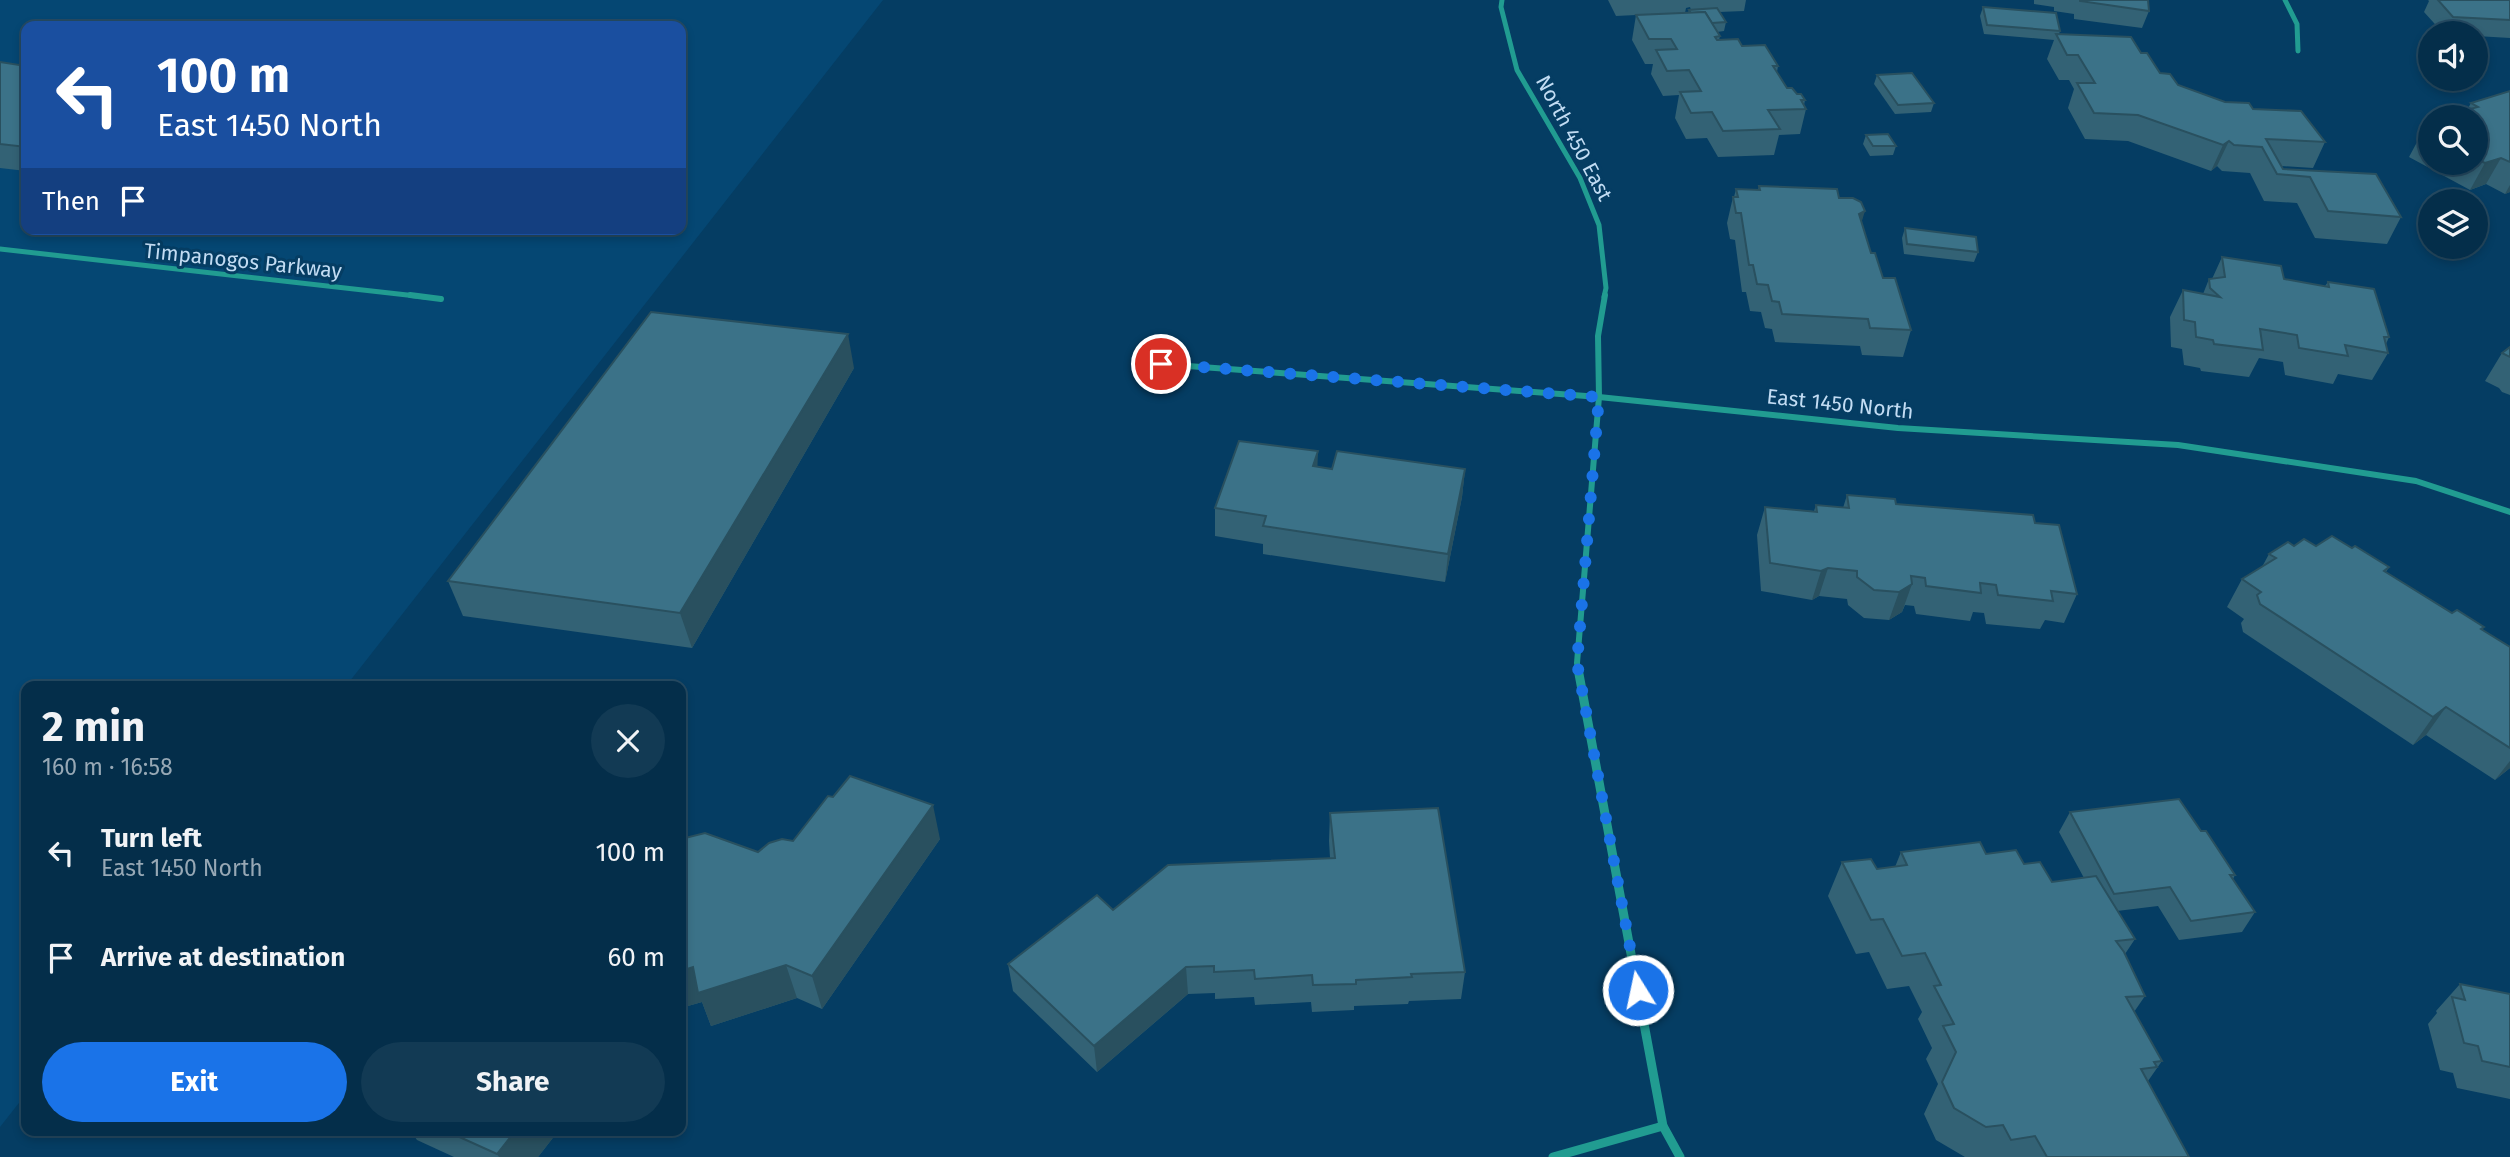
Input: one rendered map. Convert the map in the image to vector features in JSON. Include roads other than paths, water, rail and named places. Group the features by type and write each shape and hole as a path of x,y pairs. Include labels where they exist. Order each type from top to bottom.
{"street":[{"name":"North 450 East","path":"1503,0 1501,7 1517,70 1580,178 1599,225 1606,288 1598,336 1599,397 1577,663 1663,1126 1680,1157"},
{"path":"2285,0 2297,24 2298,51"},
{"name":"Timpanogos Parkway","path":"0,249 441,299"},
{"name":"East 1450 North","path":"1161,364 1599,397 1898,428 2178,445 2416,481 2510,512"},
{"path":"1553,1157 1663,1126"}]}
